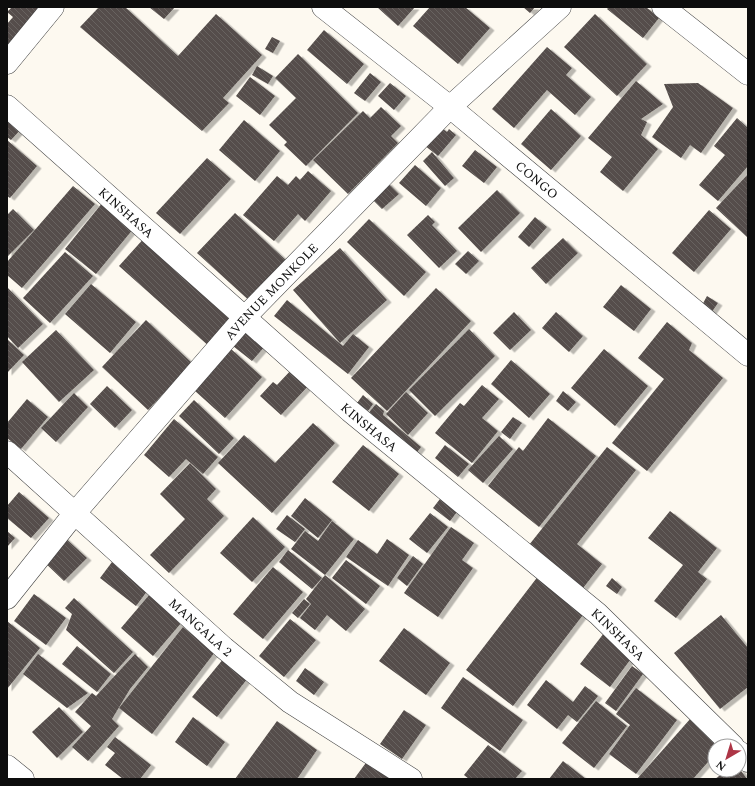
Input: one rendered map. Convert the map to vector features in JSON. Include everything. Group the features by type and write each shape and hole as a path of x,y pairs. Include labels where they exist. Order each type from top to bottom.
{"street":[{"path":"7,63 53,7"},
{"name":"CONGO","path":"323,7 450,107 748,355"},
{"name":"AVENUE MONKOLE","path":"7,598 74,514 244,318 450,107 560,7"},
{"path":"663,7 748,74"},
{"name":"KINSHASA","path":"7,106 244,318 392,446 598,614 725,738"},
{"name":"MANGALA 2","path":"7,452 224,648 290,702 411,779"},
{"path":"7,766 23,779"}],"building":[{"path":"12,7 44,7 7,58 7,24 13,17 7,12"},
{"path":"99,7 125,7 178,56 216,14 262,55 223,98 229,103 202,131 80,27"},
{"path":"149,7 175,7 164,19"},
{"path":"377,7 415,7 398,26"},
{"path":"430,7 465,7 490,28 458,64 413,26"},
{"path":"523,7 535,7 530,13"},
{"path":"609,7 646,7 659,18 643,38 607,9"},
{"path":"595,14 647,64 617,96 564,47"},
{"path":"324,30 364,64 347,84 307,50"},
{"path":"272,37 280,41 273,53 265,49"},
{"path":"547,47 572,68 566,75 591,97 575,115 547,90 514,128 492,109"},
{"path":"298,54 358,113 306,166 284,145 287,142 269,125 296,98 275,78"},
{"path":"257,66 273,76 268,84 252,75"},
{"path":"370,73 381,82 365,101 354,93"},
{"path":"250,77 275,96 260,115 236,96"},
{"path":"636,81 663,104 641,119 647,122 641,135 658,149 623,191 600,172 612,157 588,138"},
{"path":"390,83 406,96 394,110 378,96"},
{"path":"698,83 733,108 701,153 690,145 681,158 652,137 673,107 664,84"},
{"path":"381,107 401,126 391,136 398,143 348,194 313,160 363,111 370,118"},
{"path":"551,109 581,136 551,170 521,144"},
{"path":"7,116 22,128 11,140 7,137"},
{"path":"737,118 748,128 748,166 718,201 699,185 725,155 714,146"},
{"path":"244,120 280,151 255,181 219,150"},
{"path":"439,126 447,132 449,129 456,135 438,156 424,145"},
{"path":"7,140 37,166 10,198 7,196"},
{"path":"475,150 497,167 484,183 462,166"},
{"path":"432,152 454,178 445,186 423,161"},
{"path":"207,158 231,179 180,234 156,213"},
{"path":"415,165 441,188 426,206 399,183"},
{"path":"308,171 331,191 305,221 298,214 274,241 243,215 277,176 288,185 296,176 300,180"},
{"path":"748,174 748,238 716,208"},
{"path":"387,182 399,194 382,209 371,198"},
{"path":"73,186 95,204 22,288 7,275 7,262"},
{"path":"497,190 520,213 481,252 458,228"},
{"path":"103,202 134,228 96,274 65,249"},
{"path":"13,209 34,230 7,257 7,215"},
{"path":"709,210 731,229 694,272 672,253"},
{"path":"235,213 289,263 253,304 197,253"},
{"path":"428,215 435,222 432,225 457,251 439,268 407,235"},
{"path":"535,217 547,227 529,247 518,237"},
{"path":"369,219 426,272 404,296 347,242"},
{"path":"146,236 238,318 211,348 119,266"},
{"path":"563,238 578,253 546,284 531,268"},
{"path":"340,248 387,300 340,343 293,290"},
{"path":"468,251 479,261 466,274 455,264"},
{"path":"65,252 93,276 50,323 23,298"},
{"path":"91,284 136,322 110,353 65,314"},
{"path":"621,285 651,309 634,331 603,307"},
{"path":"7,287 43,324 18,348 7,336"},
{"path":"436,288 471,321 387,411 351,378"},
{"path":"707,296 718,303 711,313 701,307"},
{"path":"287,300 343,346 353,334 369,347 348,374 274,316"},
{"path":"514,312 531,330 510,350 493,333"},
{"path":"556,312 583,336 569,352 542,328"},
{"path":"146,320 192,363 148,410 102,367"},
{"path":"667,322 692,343 689,350 723,378 647,471 612,443 664,379 638,358"},
{"path":"246,329 266,345 252,361 233,346"},
{"path":"469,329 495,356 435,416 409,390"},
{"path":"56,330 94,370 59,402 22,362"},
{"path":"7,339 24,355 7,373"},
{"path":"231,349 262,377 225,418 194,390"},
{"path":"604,349 648,386 615,426 571,388"},
{"path":"511,360 550,394 529,418 491,384"},
{"path":"293,368 310,384 281,415 260,396 273,382 277,385"},
{"path":"482,385 499,399 482,418 498,431 472,463 435,433 460,403 464,406"},
{"path":"107,386 132,410 115,428 90,404"},
{"path":"563,391 576,402 568,411 556,401"},
{"path":"406,392 428,413 408,435 386,414"},
{"path":"74,393 88,407 56,442 41,428"},
{"path":"363,395 373,404 368,411 357,403"},
{"path":"27,399 48,417 21,449 7,438 7,423"},
{"path":"194,400 234,438 219,454 179,416"},
{"path":"376,404 384,411 383,415 421,447 414,456 366,416"},
{"path":"513,417 522,423 510,439 501,432"},
{"path":"548,418 596,456 539,527 488,486 519,447 523,451"},
{"path":"174,419 218,457 203,474 186,459 169,477 144,455"},
{"path":"313,423 335,443 272,513 218,463 244,435 275,463"},
{"path":"499,436 513,449 483,483 468,470"},
{"path":"363,445 399,474 369,511 332,482"},
{"path":"445,445 469,464 458,477 435,458"},
{"path":"607,447 636,470 577,544 602,564 583,588 529,545"},
{"path":"190,463 216,489 207,499 224,516 169,573 150,555 185,519 160,494"},
{"path":"19,492 49,518 31,538 7,518 7,506"},
{"path":"443,495 460,508 450,521 433,508"},
{"path":"305,498 332,520 318,538 291,516"},
{"path":"670,511 717,548 698,572 707,579 676,618 654,601 683,565 648,538"},
{"path":"430,513 448,527 427,553 409,539"},
{"path":"287,515 305,529 295,542 276,529"},
{"path":"253,517 285,547 252,582 220,553"},
{"path":"332,521 354,539 325,575 291,549 305,531 318,541"},
{"path":"451,527 474,543 462,560 473,568 438,617 404,593"},
{"path":"7,531 15,538 7,547"},
{"path":"63,536 87,558 64,581 41,559"},
{"path":"387,539 409,555 388,586 346,557 358,540 377,554"},
{"path":"288,550 322,578 312,589 279,562"},
{"path":"413,556 423,564 407,586 397,578"},
{"path":"346,560 380,586 366,604 332,578"},
{"path":"112,562 148,590 136,606 100,578"},
{"path":"273,567 303,592 263,639 233,614"},
{"path":"325,575 365,609 346,631 327,615 315,630 300,618 311,604 306,599"},
{"path":"539,575 586,611 513,706 466,670"},
{"path":"612,578 622,587 617,594 606,586"},
{"path":"34,594 66,618 46,645 14,621"},
{"path":"150,594 182,622 153,656 121,628"},
{"path":"74,598 133,652 114,673 66,630 72,614 65,608"},
{"path":"304,599 310,604 298,618 292,613"},
{"path":"721,615 748,648 748,687 720,709 674,653"},
{"path":"290,619 316,640 284,677 259,656"},
{"path":"7,621 40,648 7,689"},
{"path":"183,627 215,652 152,734 119,708"},
{"path":"404,628 450,663 426,695 379,661"},
{"path":"604,633 633,656 610,687 580,664"},
{"path":"77,646 111,674 97,692 62,664"},
{"path":"38,654 88,693 67,708 23,674"},
{"path":"135,654 148,667 130,689 112,719 119,726 88,761 72,747 91,726 75,712 92,693 96,696"},
{"path":"224,658 248,678 217,717 192,697"},
{"path":"632,666 643,674 616,711 605,703"},
{"path":"305,668 324,682 314,695 296,681"},
{"path":"463,677 523,720 500,751 441,708"},
{"path":"546,680 573,702 585,686 598,696 577,722 568,715 557,729 527,705"},
{"path":"636,688 677,720 636,774 609,754 630,725 616,714"},
{"path":"596,701 627,726 594,768 562,743"},
{"path":"59,707 83,732 57,758 32,732"},
{"path":"404,710 426,725 402,759 380,744"},
{"path":"193,717 225,742 207,766 175,742"},
{"path":"691,718 714,738 707,738 707,763 693,779 637,779"},
{"path":"277,721 317,750 297,779 235,779"},
{"path":"115,737 151,765 140,779 123,779 105,765 115,753 107,747"},
{"path":"488,745 522,771 515,779 469,779 464,775"},
{"path":"368,760 396,779 354,779"},
{"path":"563,761 586,779 549,779"},
{"path":"746,778 747,779 715,779"}]}
